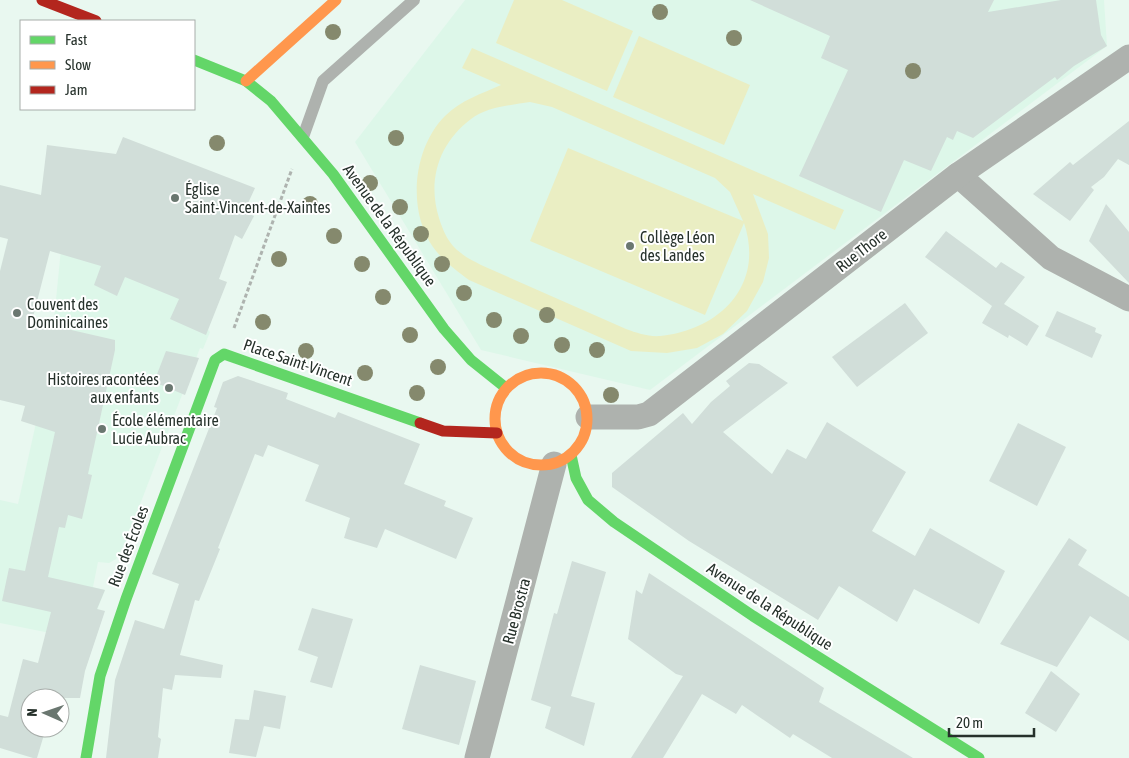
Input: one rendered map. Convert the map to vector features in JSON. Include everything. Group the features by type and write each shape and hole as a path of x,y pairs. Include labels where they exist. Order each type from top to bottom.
{"main road":[{"path":"42,0 93,20"},
{"path":"246,81 336,0"},
{"name":"Avenue de la République","path":"195,60 246,81 271,101 333,174 444,329 471,360 506,388"},
{"name":"Place Saint-Vincent","path":"224,354 443,431 497,434"},
{"name":"Rue des Écoles","path":"86,758 100,676 126,599 215,360 224,354"},
{"path":"534,373 549,373 564,379 576,388 584,402 588,417 586,431 580,444 562,460 540,466 526,463 513,456 503,446 497,434 495,409 506,388 519,378 534,373"},
{"name":"Avenue de la République","path":"562,460 576,478 588,500 614,522 753,616 979,758"}],"street":[{"name":"Rue Thore","path":"588,417 638,417 650,414 958,175 1129,57"},
{"path":"958,175 1050,258 1129,299"},
{"name":"Rue Brostra","path":"477,758 562,460"}],"lane":[{"path":"303,137 323,82 414,0"}],"path":[{"name":"Place Saint-Vincent","path":"224,354 303,137"}],"shaded area":[{"name":"Collège Léon des Landes","path":"465,0 1104,0 1107,46 650,390 481,350 355,142"},
{"name":"École élémentaire Lucie Aubrac","path":"62,239 139,251 210,332 203,349 200,348 126,541 116,559 109,563 98,562 93,587 105,590 85,640 0,623 0,500 18,504 50,360"}],"green space":[{"path":"514,0 562,0 633,31 607,91 496,43"},
{"path":"639,36 750,85 724,145 613,97"},
{"path":"472,48 844,210 835,230 753,194 768,234 769,258 763,282 747,311 723,334 697,348 667,353 631,351 469,280 445,261 433,247 419,215 417,198 420,162 426,145 434,129 451,110 501,85 462,68","holes":["530,102 552,107 715,178 730,192 743,221 568,148 530,241 705,315 744,223 749,245 748,266 742,284 732,300 718,314 701,325 682,332 660,336 643,334 626,329 481,265 465,256 453,246 441,223 434,190 435,176 439,163 451,139 471,119 492,109"]}],"building":[{"path":"750,0 994,0 988,12 1061,0 1096,0 1101,35 1107,46 1074,66 1057,80 1055,77 973,138 957,131 953,140 947,137 931,171 904,160 881,212 799,176 848,70 821,58 830,36"},
{"path":"1129,121 1129,165 1118,159 1104,177 1091,187 1094,190 1070,221 1033,194 1070,162 1073,165"},
{"path":"123,137 255,188 244,212 254,216 242,239 235,235 219,279 227,282 206,335 170,319 179,299 125,277 117,296 94,285 101,266 50,251 32,321 115,340 115,350 88,474 92,475 82,519 68,515 65,528 59,527 48,577 105,590 97,609 105,611 85,671 80,698 70,698 70,688 20,688 20,738 43,738 37,758 33,758 0,748 0,715 8,717 23,659 38,663 51,612 2,601 9,568 25,571 55,432 21,421 25,406 0,400 0,271 8,239 0,237 0,185 41,195 47,145 116,154"},
{"path":"1106,204 1129,232 1129,283 1089,241"},
{"path":"946,231 996,268 1001,262 1025,277 1004,304 1039,326 1027,346 1009,335 1008,338 982,323 992,306 925,257"},
{"path":"905,303 928,333 857,387 832,357"},
{"path":"1057,311 1096,328 1095,332 1102,335 1092,358 1045,336"},
{"path":"166,351 199,358 185,395 154,382"},
{"path":"749,363 759,364 788,383 723,432 772,474 787,449 806,459 827,422 906,472 872,531 915,556 930,528 1005,571 979,624 914,589 897,622 839,586 818,620 689,541 612,487 612,473 683,413 692,424 711,402 730,386 726,381"},
{"path":"238,376 288,393 286,399 335,418 338,412 420,444 404,484 446,501 444,506 473,518 456,559 385,529 377,548 344,538 350,518 305,501 319,465 268,445 263,457 255,454 199,601 195,600 180,655 223,665 221,678 175,675 172,690 163,688 158,737 161,739 158,758 106,758 115,680 135,620 164,629 179,584 152,574 217,408 214,407 223,382"},
{"path":"1018,423 1066,447 1037,506 989,481"},
{"path":"1069,538 1087,550 1078,565 1129,597 1129,641 1090,616 1057,667 1000,644"},
{"path":"572,561 606,572 571,696 595,703 584,746 545,728 551,707 531,700 554,613 557,614"},
{"path":"649,573 824,688 819,702 913,758 832,758 793,734 790,738 742,705 736,714 702,694 663,758 631,758 683,676 676,674 628,639 636,590 642,594"},
{"path":"312,608 353,619 332,688 310,682 318,657 298,650"},
{"path":"420,665 476,681 459,745 402,729"},
{"path":"1051,671 1080,694 1056,732 1025,713"},
{"path":"254,690 286,696 280,729 264,726 256,757 229,753 235,719 249,720"}],"traffic: fast":[{"path":"195,60 246,81 271,101 333,174 444,329 471,360 506,388"},
{"path":"86,758 100,676 126,599 215,360 224,354 420,423"},
{"path":"571,455 576,478 588,500 614,522 753,616 979,758"}],"traffic: slow":[{"path":"246,81 336,0"},
{"path":"541,373 559,376 574,386 584,401 587,419 584,437 574,452 559,462 541,465 523,462 508,452 498,437 495,419 498,401 508,386 523,376 541,373"}],"traffic: jam":[{"path":"42,0 93,20"},
{"path":"420,423 443,431 497,433"}],"place":[{"name":"Église Saint-Vincent-de-Xaintes","path":"175,198"},
{"name":"Collège Léon des Landes","path":"630,246"},
{"name":"Couvent des Dominicaines","path":"17,313"},
{"name":"Histoires racontées aux enfants","path":"169,388"},
{"name":"École élémentaire Lucie Aubrac","path":"102,429"}]}
